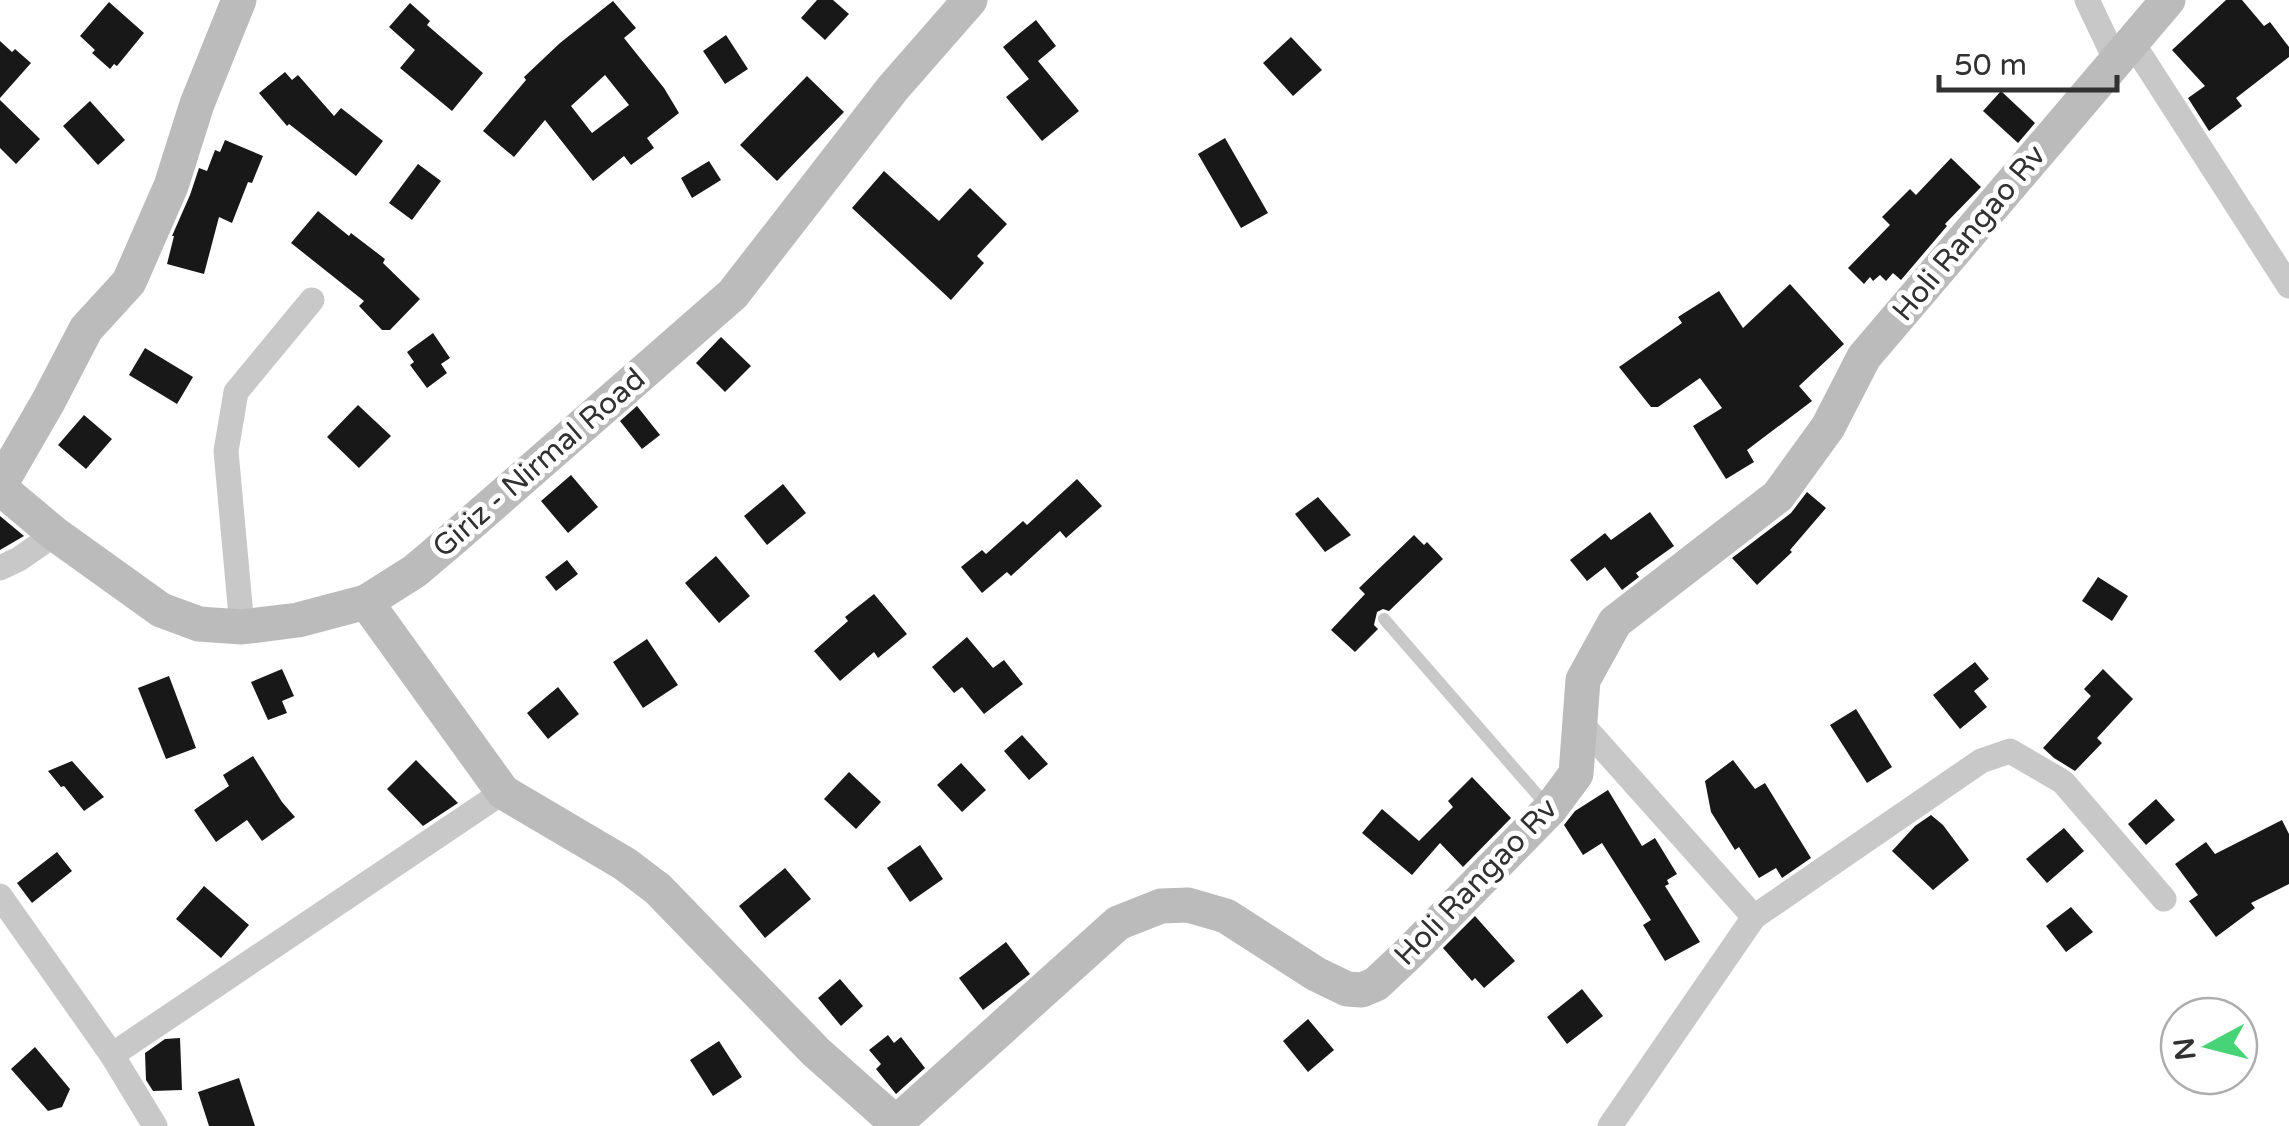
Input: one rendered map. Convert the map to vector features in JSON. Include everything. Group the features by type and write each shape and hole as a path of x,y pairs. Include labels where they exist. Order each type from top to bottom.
{"street":[{"path":"0,486 86,329 129,282 171,186 197,104 239,0"},
{"name":"Giriz - Nirmal Road","path":"0,486 55,534 161,610 200,624 242,627 298,620 366,602 415,571 733,294 893,88 970,0"},
{"path":"2087,0 2289,286"},
{"name":"Holi Rangao Rv","path":"366,602 503,792 625,864 658,888 816,1052 897,1125 1118,923 1160,906 1188,905 1226,916 1316,974 1347,989 1362,990 1376,984 1409,953 1550,809 1576,774 1584,680 1616,622 1778,496 1828,426 1864,357 2168,0"},
{"path":"242,627 226,451 236,392 312,300"},
{"path":"0,568 55,534"},
{"path":"1579,721 1754,917"},
{"path":"1610,1126 1754,917 1981,760 2010,751 2063,782 2164,899"},
{"path":"112,1055 503,792"},
{"path":"0,896 112,1055 156,1126"}],"lane":[{"path":"1384,618 1550,809"}],"building":[{"path":"817,0 833,0 849,14 825,40 801,18"},
{"path":"2226,0 2242,0 2264,26 2270,22 2289,47 2289,57 2236,98 2242,106 2209,131 2188,98 2205,86 2172,50"},
{"path":"613,1 636,28 624,38 679,113 647,138 654,148 631,165 624,156 593,181 545,120 514,157 483,131 526,80 524,77","holes":["605,75 629,105 592,133 571,106"]},
{"path":"109,2 144,33 117,66 114,64 110,69 80,36"},
{"path":"410,3 430,21 427,25 483,73 452,111 400,68 415,50 389,27"},
{"path":"1036,20 1056,46 1038,61 1079,111 1042,141 1006,97 1029,79 1003,47"},
{"path":"726,35 748,69 725,84 703,51"},
{"path":"1291,37 1322,70 1293,96 1263,63"},
{"path":"0,41 31,63 0,98"},
{"path":"285,72 292,80 298,75 334,116 341,108 383,141 356,176 287,126 259,93"},
{"path":"807,76 844,112 777,181 740,145"},
{"path":"2001,91 2035,123 2018,143 1983,111"},
{"path":"0,100 40,139 16,164 0,148"},
{"path":"90,101 125,140 98,165 63,126"},
{"path":"1225,138 1268,213 1241,228 1198,154"},
{"path":"225,140 263,156 252,183 248,182 232,223 219,217 204,274 167,264 172,236 199,168 207,171 215,150 220,152"},
{"path":"1951,158 1981,187 1945,224 1901,280 1893,273 1886,281 1880,275 1873,281 1870,277 1864,284 1848,268 1890,225 1882,217 1910,189 1916,195"},
{"path":"709,161 721,180 692,198 681,178"},
{"path":"418,164 441,181 412,220 389,203"},
{"path":"884,171 939,221 970,188 1007,224 977,256 984,263 951,300 852,208"},
{"path":"318,211 385,259 383,263 420,299 390,330 382,330 359,306 364,301 291,243"},
{"path":"1790,284 1844,344 1799,386 1812,401 1747,450 1754,462 1726,479 1693,426 1722,408 1700,378 1658,407 1651,407 1619,367 1682,323 1678,317 1719,291 1743,328"},
{"path":"433,333 450,358 441,364 447,373 427,388 410,365 414,362 407,352"},
{"path":"721,337 751,366 725,392 696,363"},
{"path":"145,348 193,377 177,404 129,375"},
{"path":"358,405 391,436 359,468 327,437"},
{"path":"637,406 660,435 642,449 620,421"},
{"path":"84,415 112,439 86,469 58,445"},
{"path":"571,475 598,507 568,533 541,501"},
{"path":"1077,479 1102,506 1066,538 1060,531 1011,576 1007,572 982,593 961,567 982,550 986,554 1023,521 1027,525"},
{"path":"783,484 806,513 767,545 744,516"},
{"path":"1807,492 1826,508 1792,552 1757,585 1732,558 1791,513"},
{"path":"1318,497 1351,535 1325,552 1295,514"},
{"path":"1650,512 1674,546 1636,573 1639,577 1622,590 1605,567 1587,581 1570,560 1605,533 1611,540"},
{"path":"0,516 24,536 0,550"},
{"path":"1414,535 1443,559 1389,611 1377,612 1374,625 1378,629 1355,652 1331,630 1365,594 1359,588"},
{"path":"716,556 750,596 719,623 685,583"},
{"path":"567,560 578,574 556,591 545,577"},
{"path":"2098,577 2128,596 2112,621 2082,601"},
{"path":"874,594 907,634 878,658 874,652 840,681 814,651 848,621 845,617"},
{"path":"967,637 993,668 1004,660 1023,684 984,714 962,687 954,693 932,667"},
{"path":"647,639 678,685 643,708 613,662"},
{"path":"1975,662 1989,679 1974,691 1987,707 1960,729 1933,695"},
{"path":"282,669 294,696 282,701 287,713 268,720 251,682"},
{"path":"2103,669 2133,699 2097,738 2102,743 2075,771 2043,748 2091,696 2084,689"},
{"path":"169,676 196,748 166,759 138,688"},
{"path":"558,687 579,714 548,739 527,713"},
{"path":"1856,709 1892,767 1867,783 1830,725"},
{"path":"1022,735 1048,764 1029,780 1004,751"},
{"path":"253,756 295,817 262,841 247,820 216,842 194,810 229,786 223,775"},
{"path":"416,760 458,803 423,826 387,789"},
{"path":"1733,760 1755,789 1765,783 1811,858 1782,878 1776,868 1759,878 1711,812 1705,781"},
{"path":"72,761 104,797 84,811 48,771"},
{"path":"961,763 986,790 962,812 937,785"},
{"path":"849,772 881,802 856,829 824,799"},
{"path":"1472,777 1511,818 1463,867 1440,843 1412,875 1362,833 1382,809 1419,841 1453,807 1448,801"},
{"path":"1608,790 1642,846 1655,838 1677,874 1665,886 1700,942 1665,961 1643,925 1651,920 1602,843 1583,855 1564,825 1575,811"},
{"path":"2156,799 2175,820 2146,845 2128,824"},
{"path":"1931,815 1969,860 1933,890 1892,851"},
{"path":"2282,820 2289,834 2289,884 2251,903 2255,908 2216,937 2189,901 2198,895 2175,864 2206,842 2215,854"},
{"path":"2064,828 2084,851 2047,883 2026,859"},
{"path":"920,845 943,879 910,902 887,868"},
{"path":"57,852 72,871 32,903 17,883"},
{"path":"785,868 811,899 765,938 739,906"},
{"path":"204,886 249,925 221,958 176,919"},
{"path":"2071,907 2093,932 2066,952 2046,926"},
{"path":"1475,916 1515,961 1484,988 1475,978 1472,981 1443,948"},
{"path":"1006,942 1030,974 983,1010 959,978"},
{"path":"840,979 863,1006 841,1026 818,998"},
{"path":"1582,989 1603,1016 1567,1044 1547,1017"},
{"path":"1308,1019 1334,1050 1308,1072 1283,1041"},
{"path":"888,1035 894,1043 901,1037 925,1068 896,1094 876,1069 881,1064 869,1050"},
{"path":"180,1038 182,1090 153,1091 146,1080 145,1053 165,1039"},
{"path":"719,1041 742,1077 713,1096 690,1060"},
{"path":"35,1047 70,1089 62,1107 48,1111 11,1069"},
{"path":"239,1078 255,1126 209,1126 198,1092"}]}
